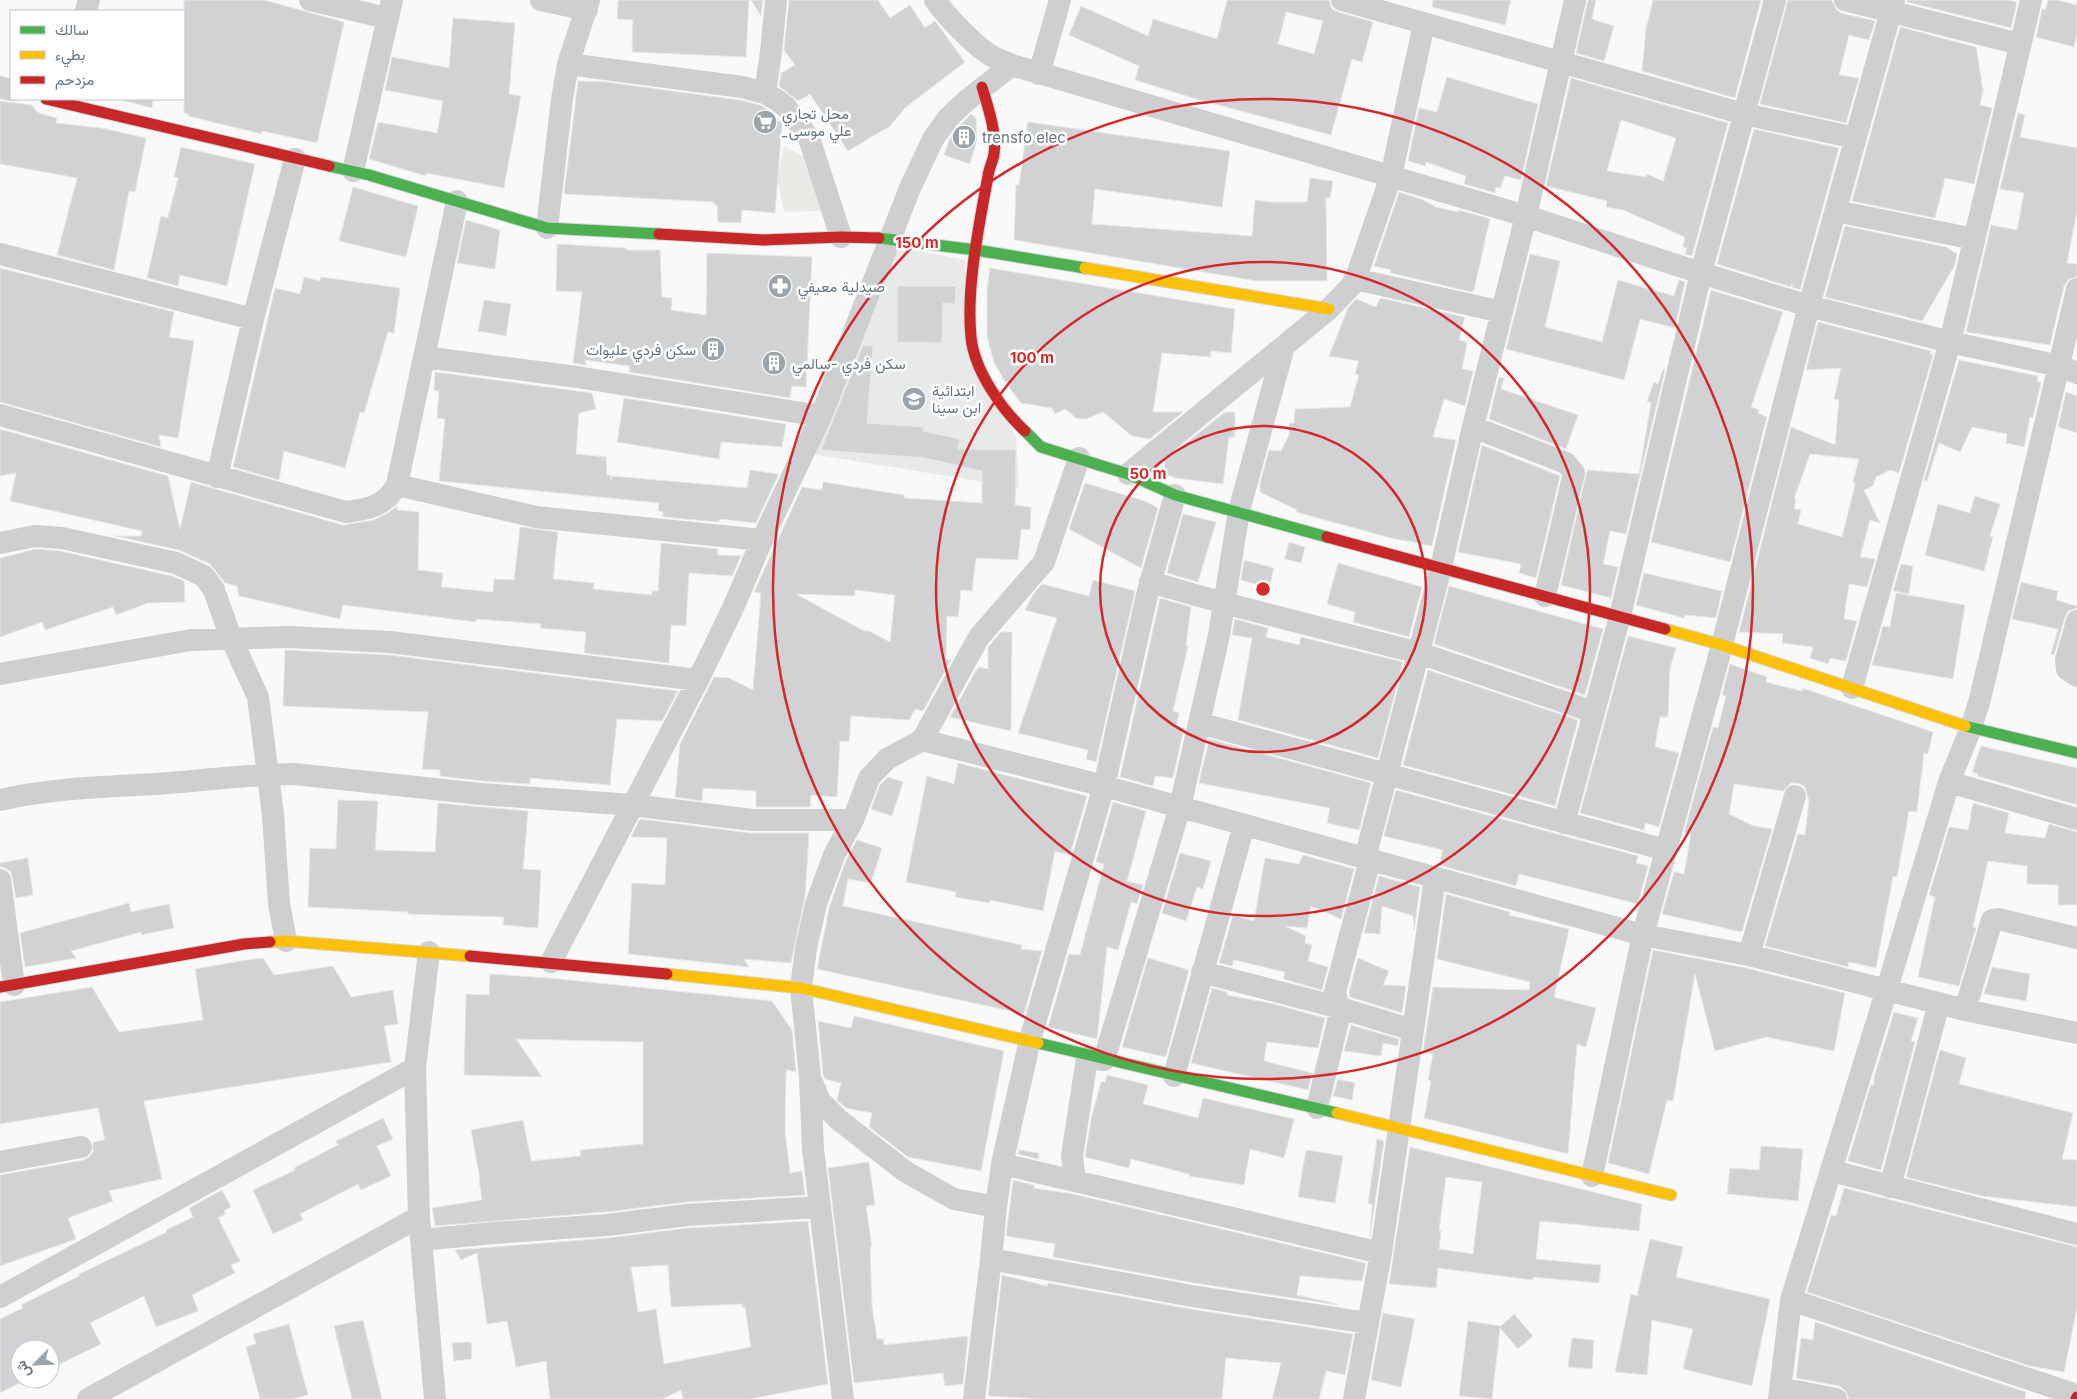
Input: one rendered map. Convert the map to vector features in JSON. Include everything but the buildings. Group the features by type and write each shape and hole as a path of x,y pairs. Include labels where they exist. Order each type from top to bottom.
{"street":[{"path":"310,0 389,9 353,171"},
{"path":"541,0 588,5 568,64 562,99 547,228"},
{"path":"765,93 776,0"},
{"path":"935,0 942,10 979,47 990,56 1012,65 1526,216 1700,274 1809,306 1950,342 2069,369"},
{"path":"1040,74 1060,0"},
{"path":"1342,0 1744,114 1856,138"},
{"path":"1317,1108 1340,1014 1335,992 1526,216 1575,0"},
{"path":"1564,822 1620,616 1700,274 1775,0"},
{"path":"1845,0 1892,6 2020,44"},
{"path":"1852,688 1950,342 2031,0"},
{"path":"1592,1176 1643,935 1722,645 1809,306 1892,6"},
{"path":"1128,474 1329,309 1352,285 1391,176 1424,24"},
{"path":"568,64 742,87 765,93 786,107 809,138 842,237"},
{"path":"551,962 634,805 733,608 762,540 821,416 910,188 933,139 948,118 982,87 1012,65"},
{"path":"982,87 991,116 994,153 988,173 971,288 971,339 992,391 1018,426 1041,447 1128,474 1175,495 1722,645 1971,728 2077,753"},
{"path":"59,100 295,159 353,171 547,228 763,240 842,237 892,238 976,250 1329,309"},
{"path":"217,477 253,319 295,159"},
{"path":"0,414 346,512 365,510 379,504 391,496 397,484 457,201"},
{"path":"1836,211 1974,239"},
{"path":"0,254 253,319"},
{"path":"1355,279 1502,312"},
{"path":"1836,1399 1780,1394 1791,1300 1832,1172 1948,782 1971,728 1980,699 2069,369 2077,289"},
{"path":"1104,1060 1180,807 1224,603 1239,511 1284,346"},
{"path":"424,357 577,377 821,416"},
{"path":"1473,427 1566,463 1574,473 1546,596"},
{"path":"844,1399 813,1149 810,1077 801,988 806,948 816,904 834,855 853,820 869,778 887,759 922,740 980,637 1044,562 1079,458"},
{"path":"397,484 536,516 762,540"},
{"path":"974,1399 1002,1164 1030,1040 1104,786 1150,582 1175,495"},
{"path":"0,543 35,536 62,538 176,563 204,576 214,590 231,638 258,697 273,815 279,904 286,941"},
{"path":"1150,582 1419,653 1594,712"},
{"path":"2077,621 2066,660 2067,669 2077,676"},
{"path":"0,674 190,640 289,637 390,642 698,680"},
{"path":"1199,722 1666,850"},
{"path":"922,740 1104,786 1643,935 1749,955 1965,1010 2077,1033"},
{"path":"0,800 32,793 97,786 157,784 267,774 294,774 481,794 634,805 752,820 853,820"},
{"path":"1948,782 2077,819"},
{"path":"1749,955 1795,796"},
{"path":"1174,1076 1244,824"},
{"path":"1354,1399 1381,1253 1397,1129 1435,878"},
{"path":"0,880 7,986 244,944 286,941 551,962 801,988 1317,1108 1671,1195"},
{"path":"1965,1010 1992,920 1998,919 2077,938"},
{"path":"429,952 416,1068 419,1218 435,1399"},
{"path":"1202,972 1338,1007 1413,1030"},
{"path":"1890,1187 1939,1003"},
{"path":"1075,1182 1072,1156 1087,1058 1104,1060"},
{"path":"0,1297 416,1068"},
{"path":"810,1077 820,1101 839,1120 906,1172 954,1199 996,1207"},
{"path":"0,1162 81,1147"},
{"path":"1002,1164 1381,1253"},
{"path":"1832,1172 2077,1234"},
{"path":"421,1240 607,1225 686,1215 820,1207"},
{"path":"88,1399 419,1218"},
{"path":"991,1259 1192,1296 1368,1323"},
{"path":"1791,1300 2077,1397"}],"shaded area":[{"path":"784,146 804,157 821,211 784,212 777,177"},
{"name":"ابتدائية ابن سينا","path":"899,247 965,260 969,361 1016,436 1019,488 813,454"}],"traffic: fast":[{"path":"329,166 369,175 547,228 659,234"},
{"path":"879,238 976,250 1085,268"},
{"path":"1025,431 1041,447 1128,474 1175,495 1327,537"},
{"path":"1965,726 2077,753"},
{"path":"1038,1043 1337,1113"}],"traffic: slow":[{"path":"1085,268 1329,309"},
{"path":"1665,629 1722,645 1965,726"},
{"path":"270,942 286,941 470,956"},
{"path":"667,974 801,988 1038,1043"},
{"path":"1337,1113 1671,1195"}],"traffic: jam":[{"path":"982,87 991,120 995,146 974,256 970,298 971,337 973,350 983,376 1007,412 1025,431"},
{"path":"50,100 329,166"},
{"path":"659,234 763,240 841,237 879,238"},
{"path":"1327,537 1665,629"},
{"path":"0,987 244,944 270,942"},
{"path":"470,956 667,974"}],"place":[{"name":"محل تجاري _علي موسى","path":"765,122"},
{"name":"trensfo elec","path":"964,137"},
{"name":"صيدلية معيفي","path":"780,286"},
{"name":"سكن فردي عليوات","path":"713,349"},
{"name":"سكن فردي -سالمي","path":"774,363"},
{"name":"ابتدائية ابن سينا","path":"914,399"}]}
